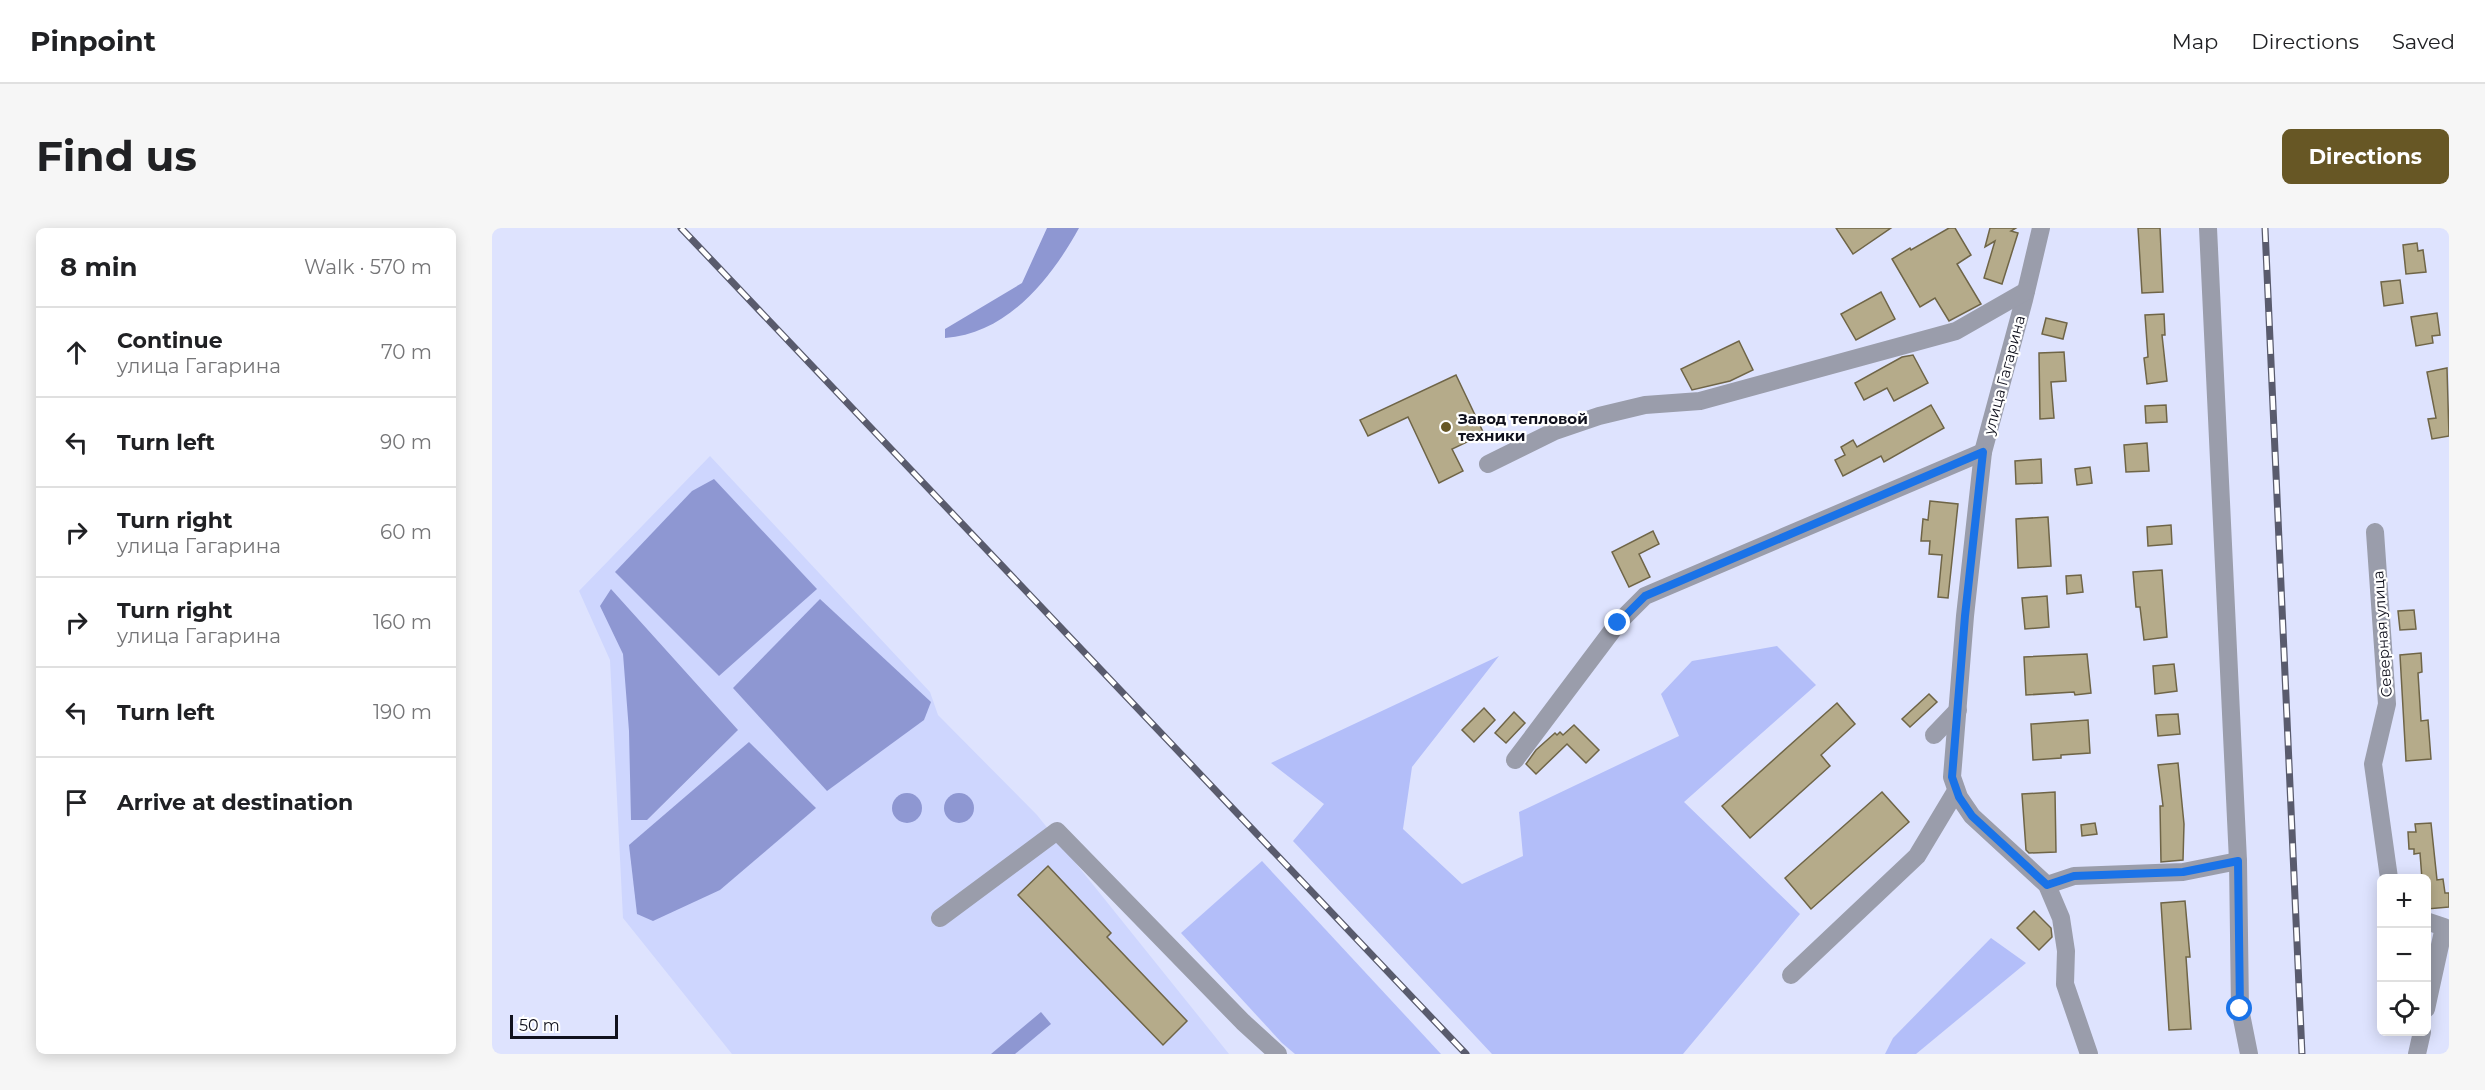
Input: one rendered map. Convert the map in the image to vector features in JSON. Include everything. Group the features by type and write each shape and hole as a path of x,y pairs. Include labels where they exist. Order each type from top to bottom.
{"street":[{"name":"улица Гагарина","path":"2041,228 1983,452 1966,604 1952,777 1956,791 1972,816 2047,885 2061,918 2066,951 2066,984 2089,1054"},
{"path":"2208,228 2238,861 2240,1009 2249,1054"},
{"path":"1488,464 1555,431 1599,416 1644,405 1700,401 1956,331 2026,291"},
{"path":"1515,759 1618,623 1645,596 1983,452"},
{"name":"Северная улица","path":"2375,532 2387,704 2373,764 2388,874"},
{"path":"1934,735 1958,710"},
{"path":"1791,975 1917,856 1956,791"},
{"path":"940,918 1057,831 1243,1022 1278,1054"},
{"path":"2047,885 2074,876 2183,872 2238,861"},
{"path":"2431,983 2440,925"},
{"path":"2417,1054 2421,1036"}],"shaded area":[{"path":"1047,228 1079,228 1041,284 1025,301 988,326 967,334 945,338 945,329 1022,283"},
{"path":"710,456 930,692 938,715 1037,815 1229,1054 732,1054 623,918 610,660 579,591"},
{"path":"714,479 817,589 719,676 615,572 692,491"},
{"path":"611,589 738,730 647,820 631,820 629,731 623,654 600,606"},
{"path":"820,599 931,702 924,720 827,791 733,688"},
{"path":"1777,646 1816,685 1684,802 1800,914 1683,1054 1492,1054 1293,841 1324,804 1271,763 1499,656 1412,767 1403,829 1462,884 1523,856 1519,812 1679,736 1661,694 1692,661"},
{"path":"749,742 816,808 720,890 653,921 637,914 629,845"},
{"path":"907,793 918,797 922,808 918,819 907,823 896,819 892,808 896,797"},
{"path":"959,793 970,797 974,808 970,819 959,823 948,819 944,808 948,797"},
{"path":"1262,861 1441,1054 1295,1054 1282,1043 1181,933"},
{"path":"1991,938 2026,963 1916,1054 1885,1054 1893,1038"},
{"path":"1041,1012 1051,1024 1015,1054 991,1054"}],"building":[{"path":"1836,228 1891,228 1853,254"},
{"path":"1949,228 1955,228 1971,255 1957,264 1981,304 1949,321 1935,298 1920,307 1892,259"},
{"path":"1990,228 2016,228 2011,231 2018,233 2002,284 1984,278 1995,241 1985,247"},
{"path":"2138,228 2160,228 2163,292 2142,293"},
{"path":"2417,243 2418,251 2423,250 2426,272 2406,274 2403,245"},
{"path":"2400,280 2403,303 2384,306 2381,282"},
{"path":"1881,292 1895,319 1856,340 1841,314"},
{"path":"2437,313 2440,335 2432,336 2433,343 2416,346 2411,317"},
{"path":"2164,314 2165,335 2162,335 2167,381 2147,384 2144,358 2148,357 2145,315"},
{"path":"2046,318 2067,323 2063,339 2042,334"},
{"path":"1739,341 1753,370 1730,381 1692,390 1681,369"},
{"path":"2064,352 2066,381 2051,382 2054,418 2040,419 2039,353"},
{"path":"1913,355 1928,383 1894,401 1887,388 1864,400 1855,383 1902,357"},
{"path":"2447,368 2449,436 2432,439 2428,419 2436,418 2427,372"},
{"name":"Завод тепловой техники","path":"1456,375 1484,434 1452,449 1463,471 1439,483 1408,417 1368,436 1360,420"},
{"path":"1931,405 1944,428 1884,462 1881,456 1843,476 1835,460 1845,455 1841,447 1853,440 1857,447"},
{"path":"2166,405 2167,422 2146,423 2145,406"},
{"path":"2147,443 2149,471 2126,472 2124,445"},
{"path":"2041,459 2042,483 2016,484 2015,461"},
{"path":"2090,467 2092,483 2077,485 2075,469"},
{"path":"1930,501 1958,504 1948,598 1938,597 1942,555 1929,554 1930,541 1921,541 1923,519 1928,520"},
{"path":"2048,517 2051,566 2018,568 2016,519"},
{"path":"2171,525 2172,544 2148,546 2147,527"},
{"path":"1653,531 1659,544 1639,554 1650,577 1629,587 1612,552"},
{"path":"2162,570 2167,637 2144,640 2140,607 2136,607 2133,572"},
{"path":"2081,575 2083,592 2067,594 2066,576"},
{"path":"2047,596 2049,627 2025,629 2022,598"},
{"path":"2414,610 2416,629 2400,630 2398,611"},
{"path":"2421,653 2422,672 2418,673 2421,721 2428,720 2431,759 2406,761 2400,655"},
{"path":"2087,654 2091,693 2026,695 2024,657"},
{"path":"2174,664 2177,691 2155,694 2153,666"},
{"path":"1929,694 1937,702 1910,727 1902,719"},
{"path":"1837,703 1855,724 1821,755 1830,766 1750,838 1722,806"},
{"path":"1484,708 1495,720 1474,742 1462,730"},
{"path":"1514,712 1525,723 1506,743 1495,733"},
{"path":"2178,714 2180,734 2158,736 2156,715"},
{"path":"2088,720 2090,753 2033,760 2031,724"},
{"path":"1574,725 1599,750 1586,763 1567,744 1536,774 1526,764 1536,750 1555,733 1557,735 1560,732 1563,735"},
{"path":"2178,763 2184,824 2183,860 2161,862 2160,806 2163,806 2158,765"},
{"path":"1882,792 1909,822 1811,909 1785,878"},
{"path":"2055,792 2056,852 2029,853 2026,850 2022,794"},
{"path":"2095,823 2097,834 2082,836 2081,825"},
{"path":"2431,823 2437,880 2443,879 2445,893 2449,893 2449,907 2431,909 2431,874 2422,874 2420,853 2414,854 2414,849 2409,849 2408,832 2416,832 2415,824"},
{"path":"1048,866 1111,933 1107,937 1187,1021 1163,1045 1018,895"},
{"path":"2185,901 2190,957 2186,957 2191,1029 2169,1030 2161,903"},
{"path":"2034,911 2051,928 2052,937 2039,950 2017,928"}],"railway":[{"path":"681,228 1466,1054"},
{"path":"2265,228 2302,1054"}],"place":[{"name":"Завод тепловой техники","path":"1446,427"}],"route":[{"path":"1618,623 1645,596 1983,452 1965,616 1952,777 1959,797 1972,816 2047,885 2074,876 2183,872 2238,861 2240,1009"}]}
